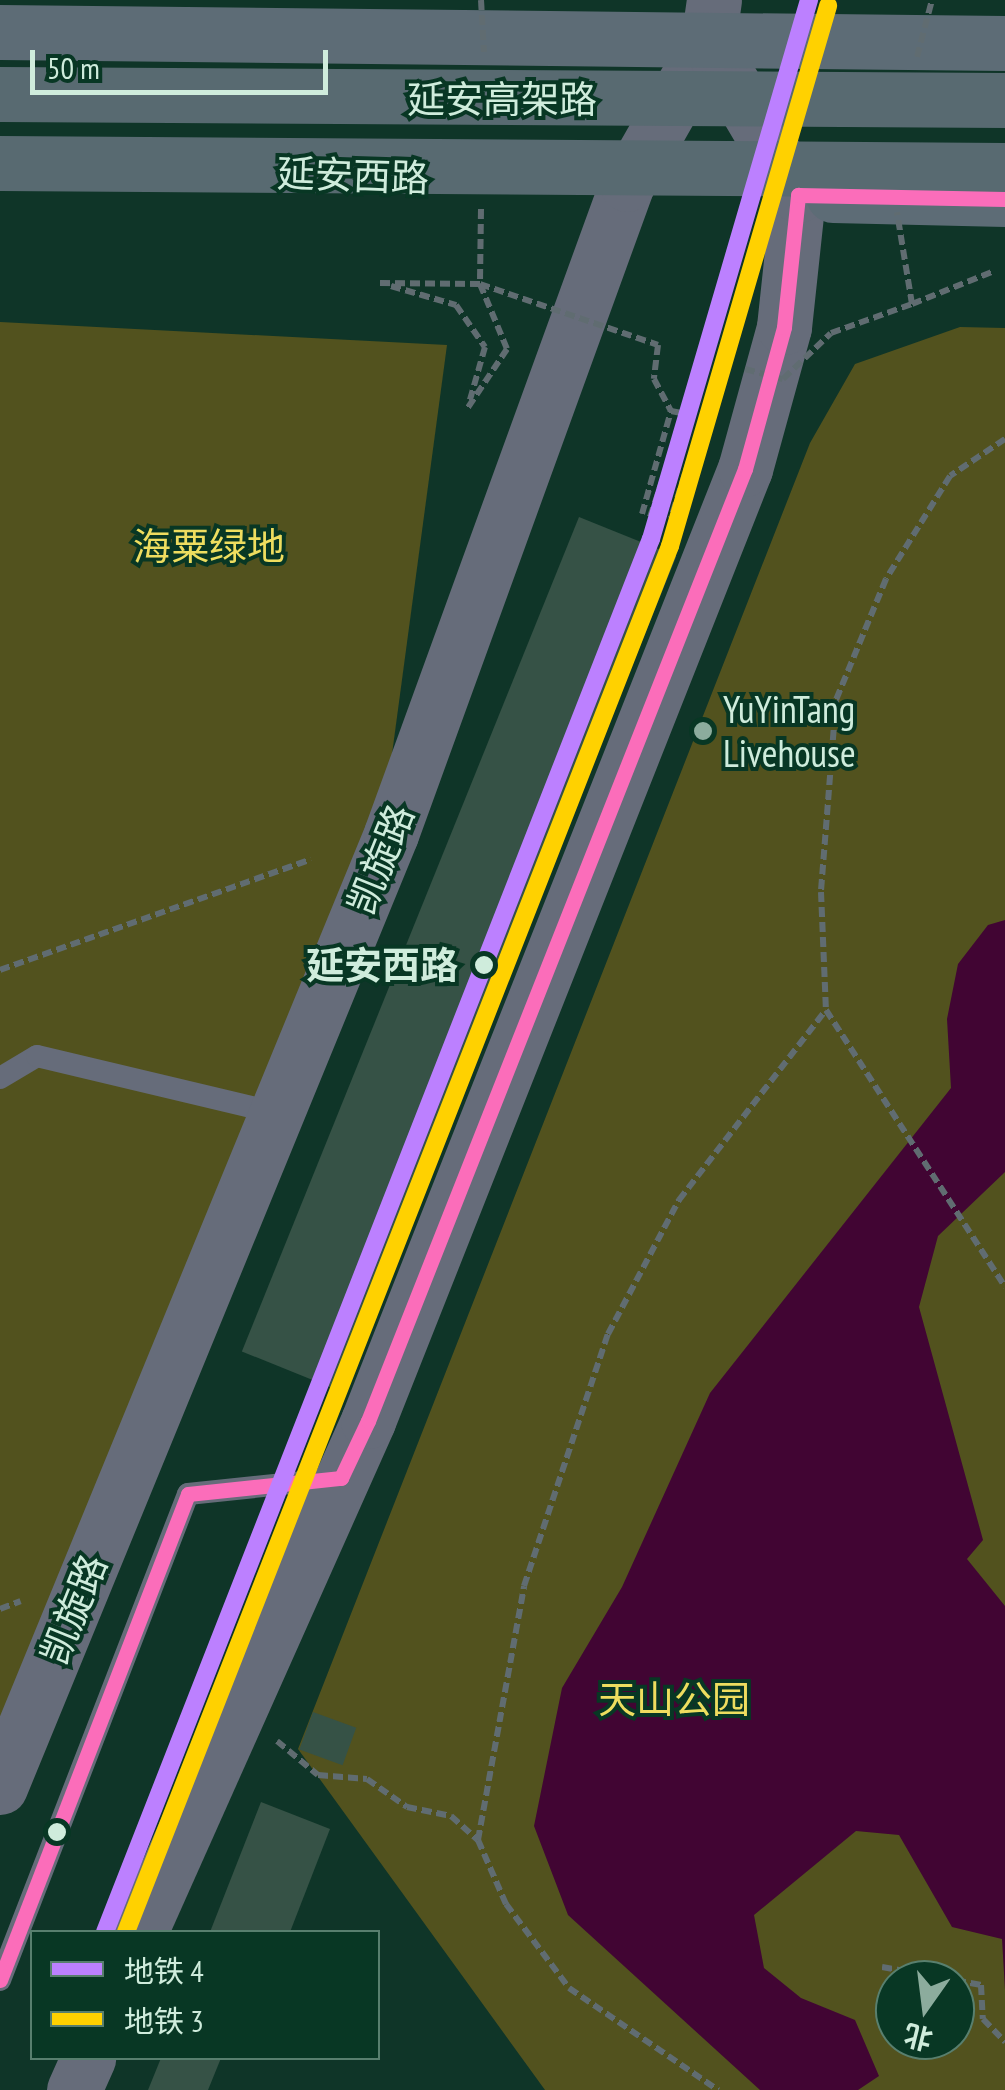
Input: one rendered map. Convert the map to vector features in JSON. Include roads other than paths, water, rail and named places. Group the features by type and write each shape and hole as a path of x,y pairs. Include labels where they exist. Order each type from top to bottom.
{"highway":[{"name":"延安高架路","path":"0,94 1005,100"},
{"name":"延安高架路","path":"0,165 1005,170"}],"main road":[{"path":"0,32 711,21 1005,43"},
{"path":"130,167 131,31"},
{"name":"延安西路","path":"0,165 628,184 798,195 1005,198"}],"street":[{"name":"凯旋路","path":"0,1787 391,834 628,184 711,21"},
{"path":"141,1930 236,1700 341,1478 745,468 784,327 798,195 711,21"},
{"path":"74,2090 87,2060"}],"lane":[{"path":"0,1078 38,1056 277,1113"},
{"path":"0,1980 188,1494 341,1478"}],"metro line":[{"name":"4","path":"106,1930 651,539 809,0"},
{"name":"3","path":"127,1930 670,546 828,6"}],"place":[{"name":"YuYinTang Livehouse","path":"703,731"},
{"name":"延安西路","path":"484,965"}],"park label":[{"name":"海粟绿地","path":"209,546"},
{"name":"天山公园","path":"674,1699"}]}
